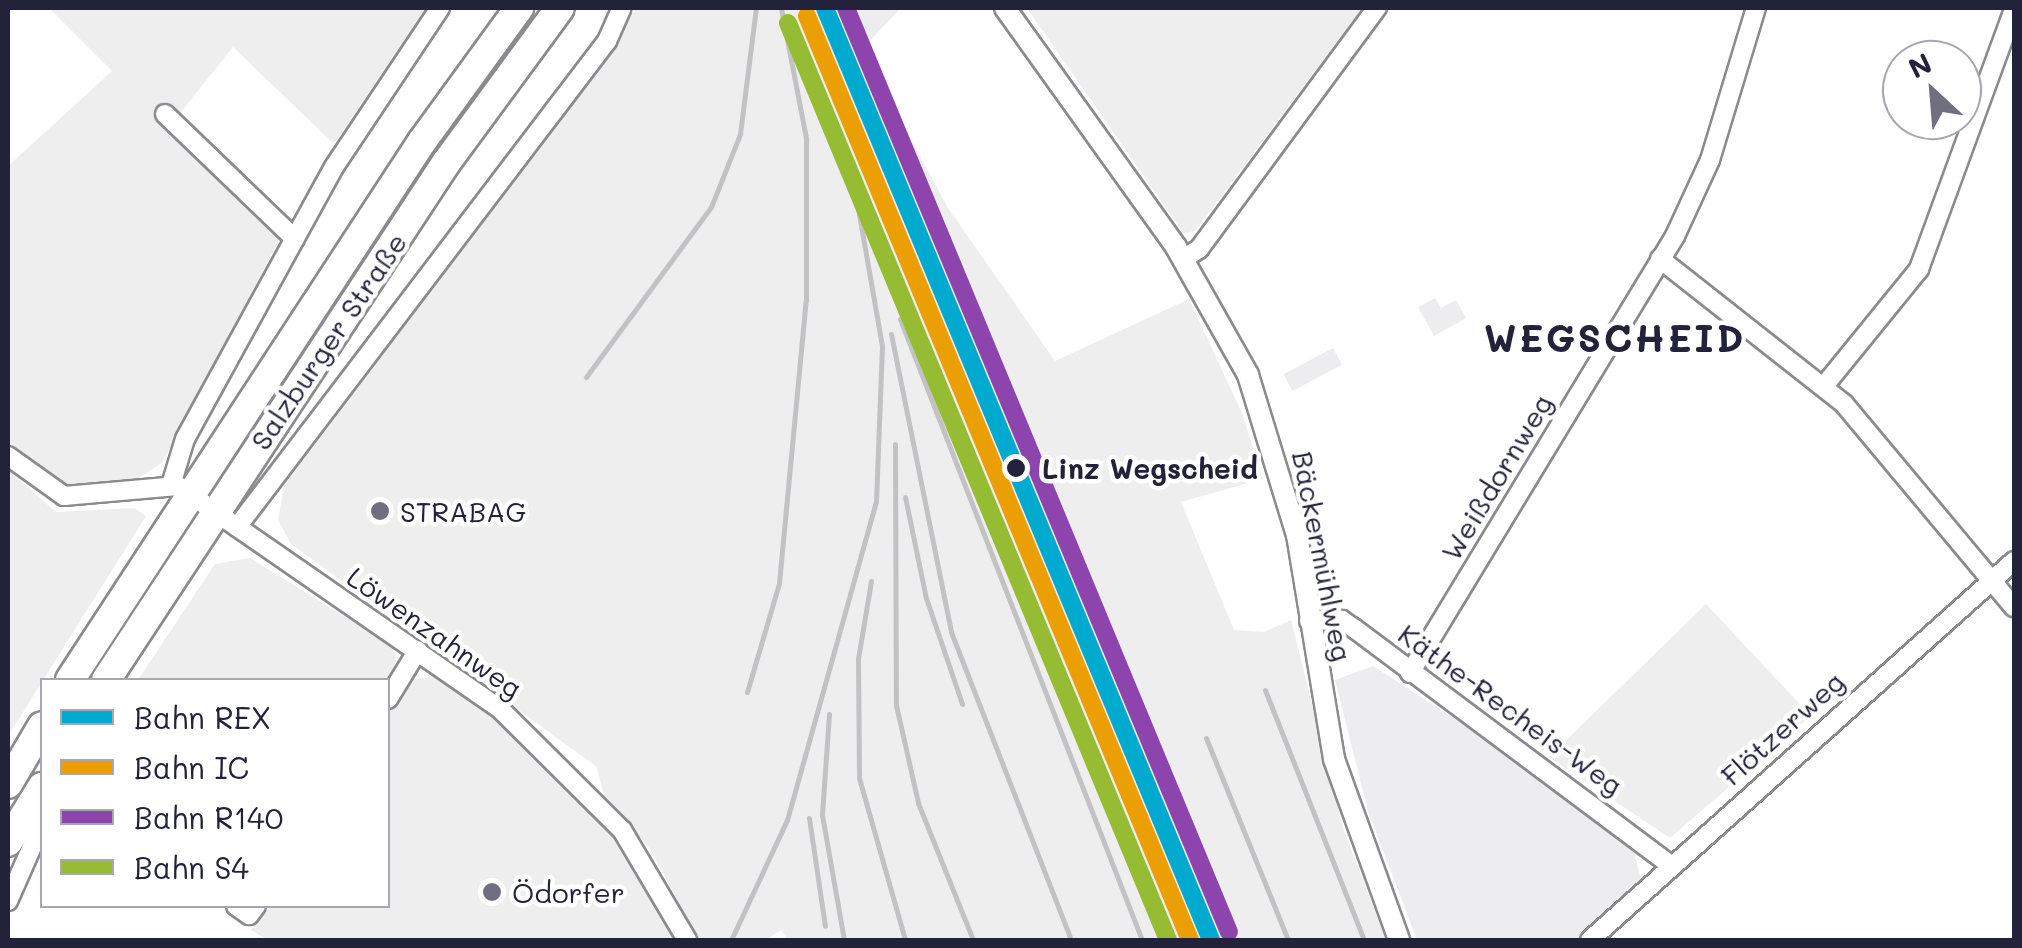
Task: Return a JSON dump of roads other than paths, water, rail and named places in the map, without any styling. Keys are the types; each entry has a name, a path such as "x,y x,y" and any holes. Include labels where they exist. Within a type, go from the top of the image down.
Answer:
{"main road":[{"name":"Salzburger Straße","path":"71,678 488,48 519,8"},
{"name":"Salzburger Straße","path":"107,678 192,497 560,8"},
{"path":"8,784 40,729"},
{"path":"8,842 40,790"}],"street":[{"name":"Salzburger Straße","path":"192,497 185,439 295,239 440,8"},
{"name":"Salzburger Straße","path":"237,527 606,41 622,8"},
{"name":"Bäckermühlweg","path":"1005,8 1183,259 1266,420 1297,536 1334,760 1398,940"},
{"path":"1183,259 1376,8"},
{"name":"Weißdornweg","path":"1410,673 1660,259 1710,160 1756,8"},
{"path":"1824,386 1919,269 2014,10"},
{"path":"165,114 295,239"},
{"path":"1660,259 1824,386 2014,608"},
{"path":"8,456 64,496 192,497"},
{"name":"Löwenzahnweg","path":"192,497 500,709 622,830 687,940"},
{"name":"Flötzerweg","path":"1590,940 2014,561"},
{"name":"Käthe-Recheis-Weg","path":"1309,621 1342,620 1672,866"},
{"path":"390,696 418,650"},
{"path":"8,901 40,829"}],"railway":[{"path":"586,377 711,207 740,134 756,8"},
{"path":"747,692 779,583 806,300 806,138 781,8"},
{"path":"731,940 787,820 876,502 882,346 850,162"},
{"path":"900,319 1142,940"},
{"path":"891,334 951,632 1071,940"},
{"path":"895,444 896,705 918,803 973,940"},
{"path":"905,497 926,598 962,704"},
{"path":"871,581 858,659 859,778 905,940"},
{"path":"1265,690 1364,940"},
{"path":"829,714 822,815 844,940"},
{"path":"1206,738 1288,940"},
{"path":"809,818 825,926"}],"rail line":[{"name":"REX","path":"825,8 1211,940"},
{"name":"R140","path":"846,8 1229,932"},
{"name":"IC","path":"807,16 1190,940"},
{"name":"S4","path":"788,23 1168,940"}],"place":[{"name":"Linz Wegscheid","path":"1016,468"},
{"name":"STRABAG","path":"380,511"},
{"name":"Ödorfer","path":"492,892"}],"district":[{"name":"WEGSCHEID","path":"1615,338"}]}
